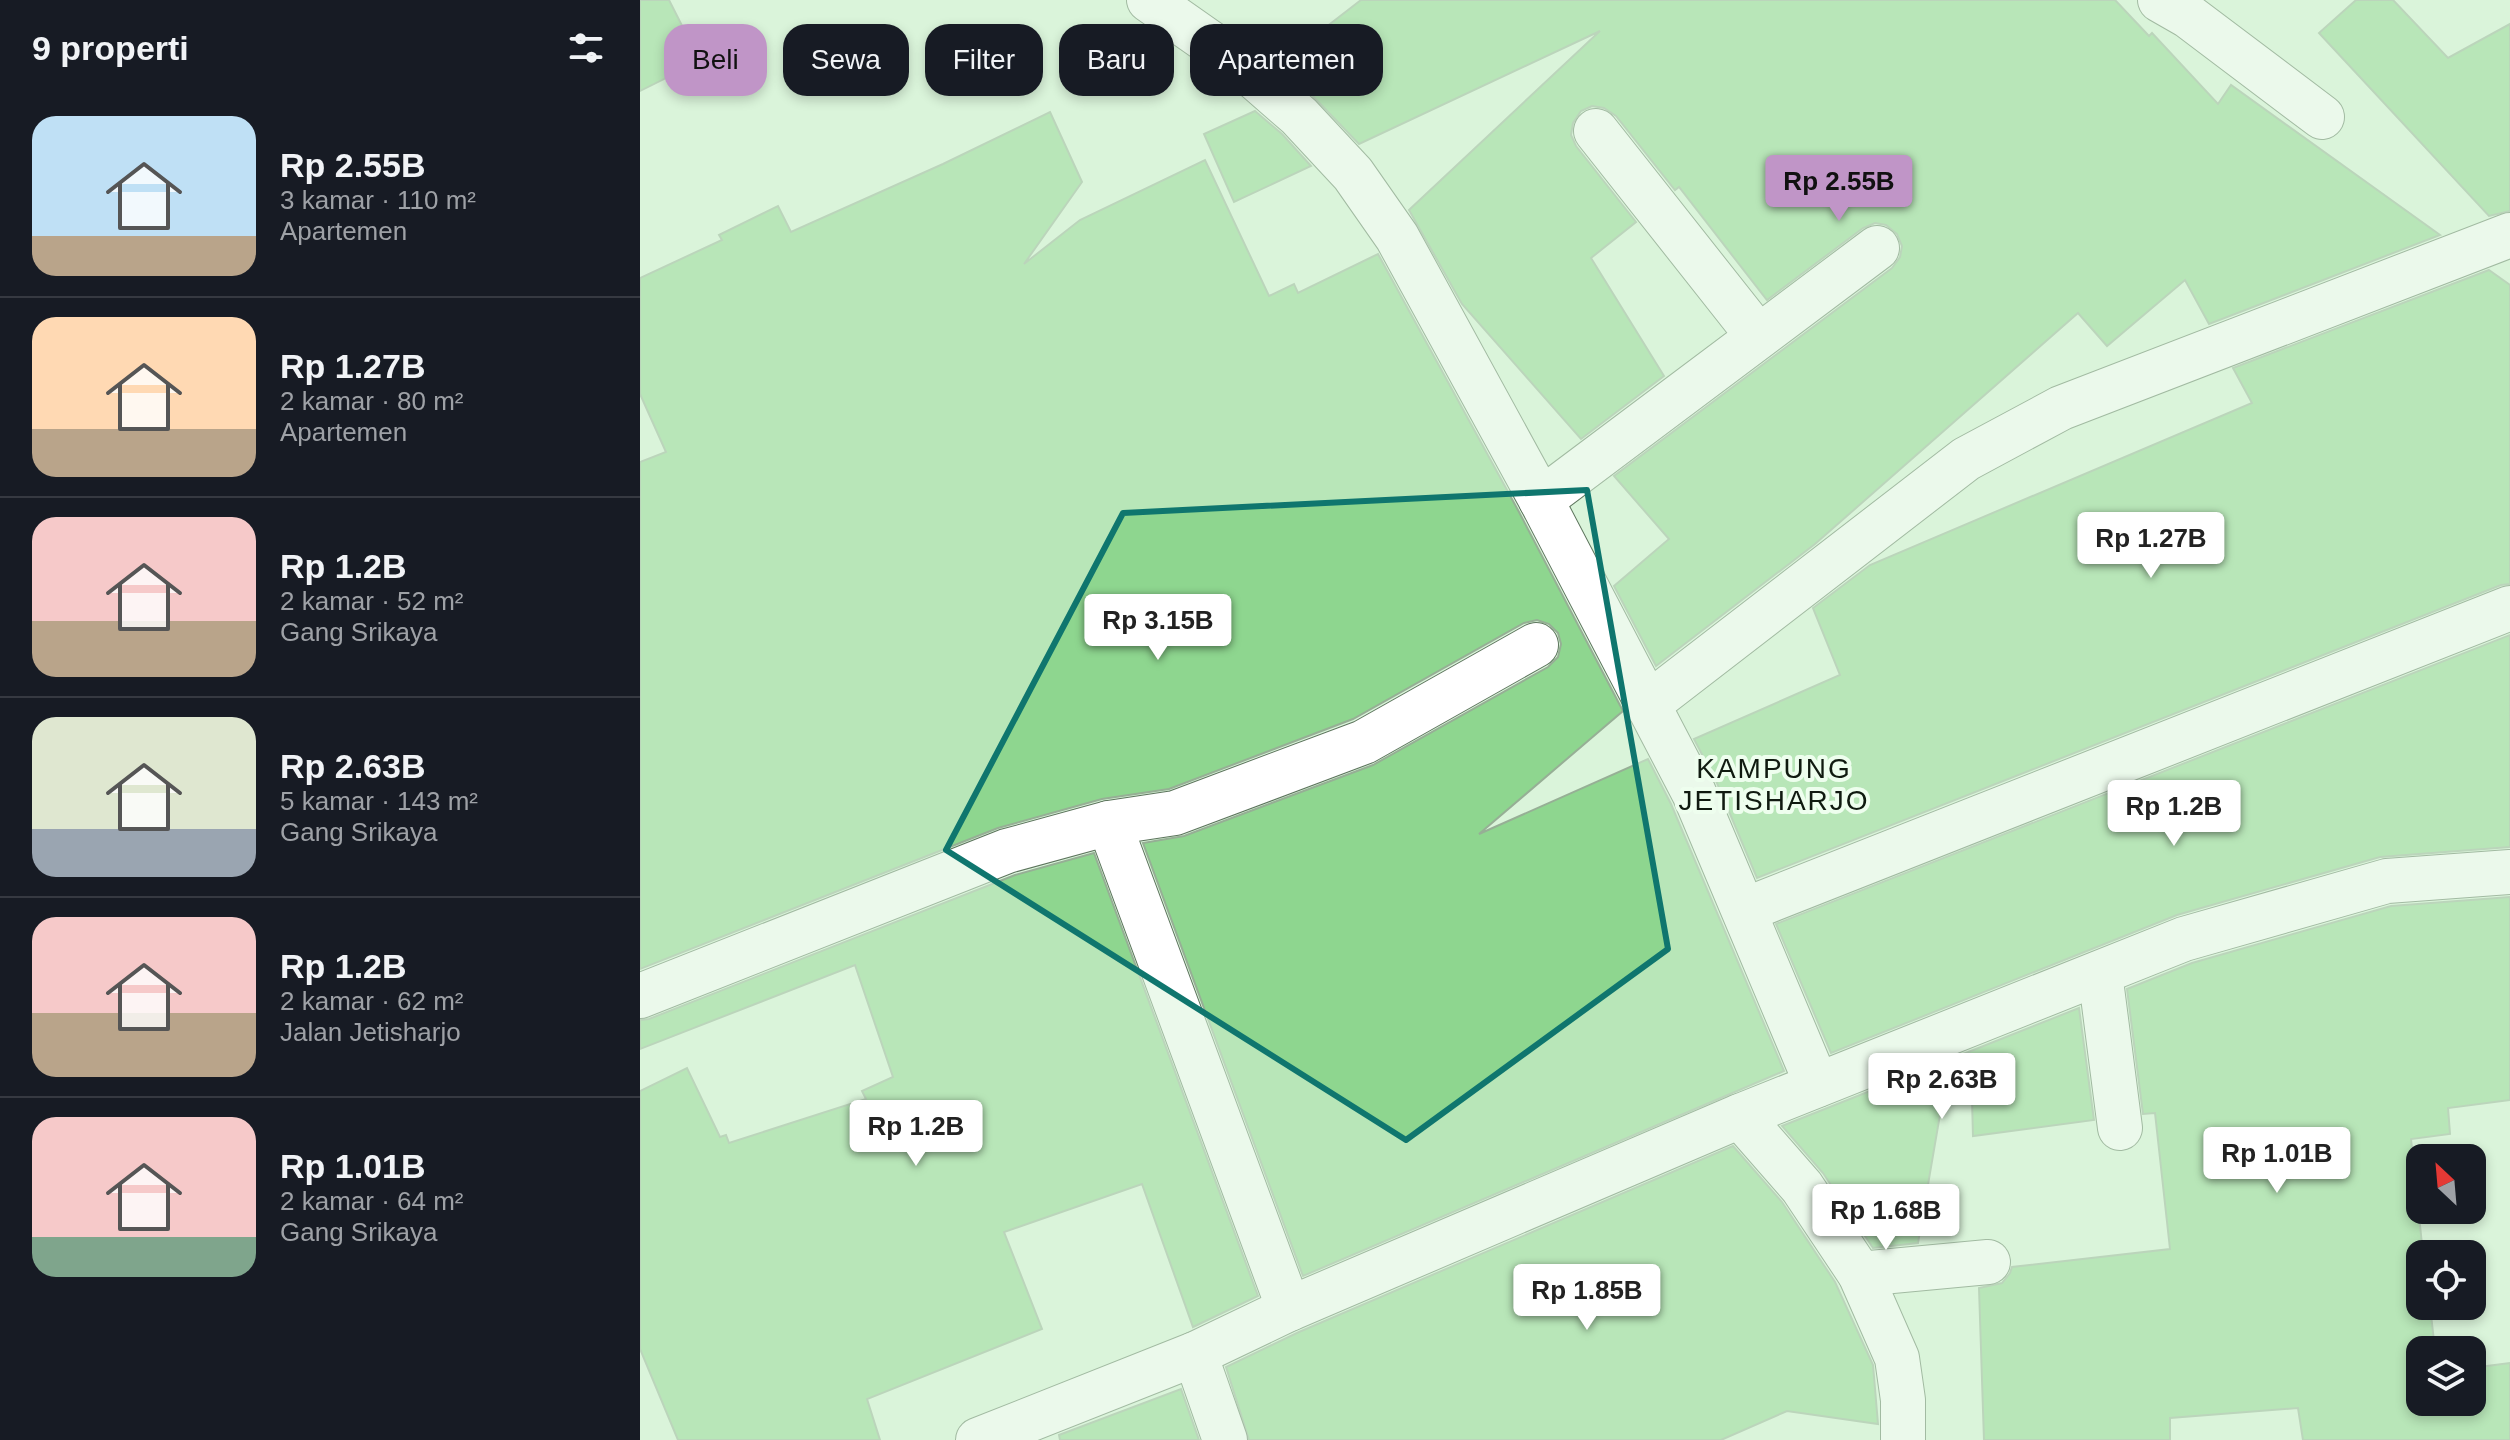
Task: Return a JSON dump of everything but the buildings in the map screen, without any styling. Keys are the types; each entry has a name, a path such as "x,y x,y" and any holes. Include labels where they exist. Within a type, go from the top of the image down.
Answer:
{"street":[{"path":"1149,0 1236,61 1299,116 1353,174 1397,237 1541,500 1694,793 1817,1085"},
{"path":"2183,5 2322,117"},
{"path":"1596,131 1758,336"},
{"path":"1647,705 1966,459 2061,408 2510,235"},
{"path":"1541,500 1877,248"},
{"path":"1745,910 2510,608"},
{"path":"640,996 1007,851 1109,823 1175,813 1364,742 1536,645"},
{"path":"1109,823 1289,1309"},
{"path":"978,1440 1195,1354 1289,1309 1740,1116 2184,939 2387,881 2510,872"},
{"path":"2100,973 2120,1128"},
{"path":"1740,1116 1802,1187 1860,1274 1897,1358 1903,1400 1903,1440"},
{"path":"1860,1274 1988,1262"},
{"path":"1195,1354 1225,1440"}],"highlighted area":[{"path":"1587,490 1668,949 1406,1140 946,850 1123,513"}],"district":[{"name":"KAMPUNG JETISHARJO","path":"1774,784"}]}
